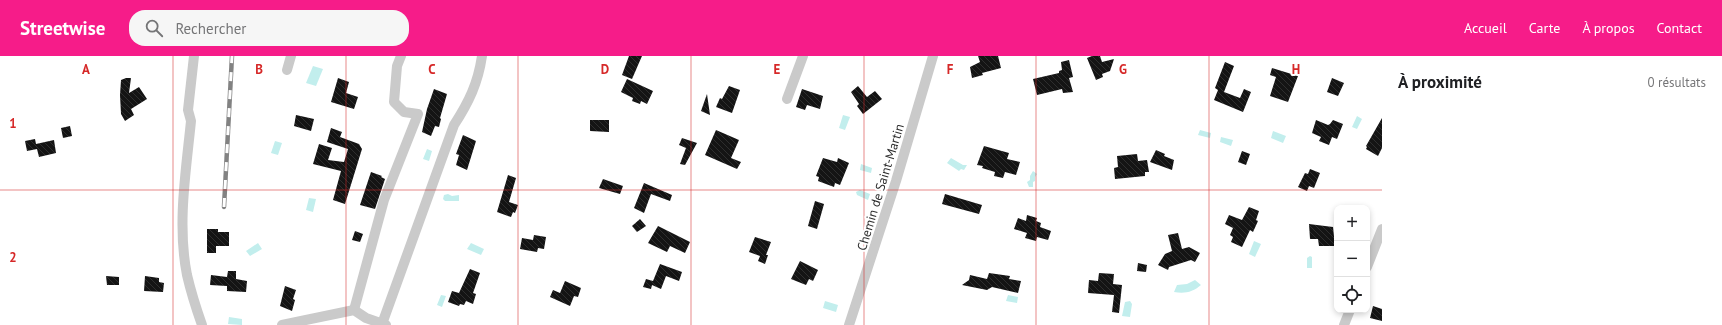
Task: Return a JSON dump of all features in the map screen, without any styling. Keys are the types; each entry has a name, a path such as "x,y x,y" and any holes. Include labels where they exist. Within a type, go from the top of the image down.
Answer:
{"street":[{"path":"194,56 188,110 191,121 184,188 184,243 188,280 202,325"},
{"path":"287,70 291,56"},
{"path":"354,310 384,200 418,114 404,112 394,102 397,66 401,56"},
{"path":"282,325 354,310 366,318 384,324 454,125 466,107 479,76 482,56"},
{"path":"788,100 803,56"},
{"name":"Chemin de Saint-Martin","path":"850,325 896,181 933,56"},
{"path":"1370,259 1382,229"},
{"path":"1344,325 1349,313"}],"water":[{"path":"313,66 323,69 316,86 306,83"},
{"path":"843,115 850,117 845,130 839,128"},
{"path":"1357,116 1362,119 1357,129 1352,127"},
{"path":"1200,130 1211,133 1210,138 1198,135"},
{"path":"1273,131 1286,136 1283,143 1271,138"},
{"path":"1221,137 1233,140 1231,146 1220,142"},
{"path":"275,141 282,143 278,155 271,153"},
{"path":"427,149 432,151 429,161 423,159"},
{"path":"951,158 963,165 967,165 964,170 961,169 959,171 947,163"},
{"path":"861,164 872,168 871,173 860,170"},
{"path":"1033,171 1037,174 1035,181 1033,182 1033,187 1029,187 1027,182 1030,180 1030,176"},
{"path":"860,190 870,194 868,200 857,195 856,192"},
{"path":"448,194 452,196 459,195 459,201 445,201 443,199 444,195"},
{"path":"309,198 316,199 313,212 306,210"},
{"path":"1254,241 1261,244 1255,257 1249,254"},
{"path":"258,243 262,249 250,256 246,251"},
{"path":"471,243 484,249 481,255 467,249"},
{"path":"1310,256 1312,257 1312,268 1307,268 1307,258"},
{"path":"1195,280 1201,285 1192,291 1185,293 1174,292 1177,285 1187,284"},
{"path":"441,295 446,296 442,307 437,305"},
{"path":"1008,295 1018,297 1017,303 1006,301"},
{"path":"825,301 838,305 836,312 823,308"},
{"path":"1130,301 1132,304 1130,317 1122,316 1125,302"},
{"path":"229,317 242,319 242,325 228,324"}],"building":[{"path":"629,56 642,56 632,79 622,75"},
{"path":"978,56 998,56 1001,68 982,73 983,75 972,78 970,67 980,62"},
{"path":"1092,56 1100,56 1102,62 1114,59 1110,71 1102,74 1103,77 1096,80 1087,58"},
{"path":"1069,60 1073,77 1069,78 1073,92 1063,93 1062,89 1037,95 1033,79 1059,73 1059,71 1062,70 1061,62"},
{"path":"1225,62 1234,66 1224,92 1240,98 1244,89 1251,92 1243,112 1214,100 1218,90 1215,88"},
{"path":"1272,68 1298,76 1288,102 1270,96 1276,77 1270,75"},
{"path":"131,78 129,93 139,87 147,99 131,109 134,115 125,121 121,114 120,95 121,80"},
{"path":"338,78 349,82 346,93 358,97 354,109 331,102"},
{"path":"1332,78 1344,83 1338,96 1327,92"},
{"path":"627,79 653,91 647,104 641,101 640,104 632,101 633,98 621,92"},
{"path":"729,86 740,90 732,113 716,107 720,98 722,99"},
{"path":"858,86 867,97 875,91 882,99 863,114 857,106 859,104 851,92"},
{"path":"434,89 447,94 439,127 435,126 431,136 422,132 427,109"},
{"path":"802,89 823,96 820,109 807,105 805,110 796,107"},
{"path":"707,94 710,115 701,111"},
{"path":"296,115 314,119 311,131 294,126"},
{"path":"1382,118 1382,148 1378,156 1366,149 1366,146"},
{"path":"590,120 609,120 609,132 590,131"},
{"path":"1316,120 1328,125 1333,120 1343,124 1337,139 1332,137 1329,145 1319,141 1321,137 1312,133"},
{"path":"70,126 72,136 63,138 61,128"},
{"path":"331,128 342,132 340,137 359,144 362,149 345,204 333,200 341,171 313,164 319,144 332,148 328,160 344,162 348,149 327,142"},
{"path":"716,130 739,140 731,158 741,162 737,169 705,155"},
{"path":"463,135 476,141 467,170 456,165 459,155 456,154"},
{"path":"682,138 697,143 685,165 680,164 686,148 679,145"},
{"path":"35,139 36,144 54,140 56,153 39,157 37,149 27,151 25,141"},
{"path":"984,146 1009,153 1007,159 1020,162 1016,175 1005,172 1003,178 994,176 995,172 982,168 983,166 977,165"},
{"path":"1156,150 1165,154 1164,156 1174,160 1172,170 1150,162"},
{"path":"1242,151 1250,154 1246,165 1238,162"},
{"path":"1137,154 1138,161 1147,160 1149,172 1145,172 1145,176 1115,179 1114,168 1118,167 1117,156"},
{"path":"823,158 837,162 838,158 849,163 840,185 835,183 834,187 818,181 819,177 816,176"},
{"path":"1310,169 1320,173 1314,188 1309,186 1307,191 1298,187 1305,173 1308,174"},
{"path":"371,172 382,176 381,177 385,179 375,209 360,205"},
{"path":"508,175 516,178 509,202 518,205 515,213 513,212 511,217 497,212"},
{"path":"603,179 623,186 620,194 599,188"},
{"path":"644,183 672,195 670,201 651,194 644,213 634,208"},
{"path":"945,194 982,205 979,214 942,204"},
{"path":"815,201 824,204 817,229 808,226"},
{"path":"1249,207 1259,211 1256,220 1258,221 1253,232 1250,230 1242,247 1231,242 1233,237 1230,235 1233,228 1225,224 1229,215 1242,220"},
{"path":"1027,215 1037,218 1036,221 1041,223 1040,227 1051,231 1048,240 1037,237 1036,241 1025,238 1027,233 1014,229 1018,218 1026,221"},
{"path":"640,219 646,226 637,232 632,226"},
{"path":"1309,224 1333,227 1334,246 1319,246 1318,239 1310,239"},
{"path":"658,226 690,242 685,253 670,246 667,252 648,243"},
{"path":"207,229 218,229 218,232 229,232 229,246 216,246 216,253 207,253"},
{"path":"355,231 363,234 360,242 352,240"},
{"path":"1178,233 1182,249 1189,247 1200,253 1195,262 1191,260 1169,267 1168,270 1158,265 1165,254 1172,251 1168,235"},
{"path":"534,235 546,237 544,249 538,248 537,252 520,249 522,238 533,240"},
{"path":"755,237 771,242 766,255 768,255 765,264 758,261 760,256 749,252"},
{"path":"800,261 818,270 813,281 809,279 806,285 791,279"},
{"path":"1138,263 1147,265 1146,272 1137,271"},
{"path":"660,264 682,272 679,281 666,276 661,289 652,285 651,289 643,287 646,279 653,281"},
{"path":"470,269 480,273 473,293 476,294 473,304 466,301 464,305 460,304 459,306 448,302 452,291 459,293"},
{"path":"228,271 236,271 236,279 247,281 246,292 227,291 227,286 210,285 211,275 227,277"},
{"path":"989,273 1010,276 1009,279 1021,281 1018,293 992,287 987,290 962,285 969,280 970,275 987,279"},
{"path":"1099,273 1114,274 1113,284 1122,285 1119,313 1112,312 1114,295 1088,293 1089,280 1098,281"},
{"path":"106,276 119,277 119,285 107,285"},
{"path":"145,276 159,278 159,282 164,283 163,292 144,291"},
{"path":"565,281 581,288 578,297 574,296 570,306 550,297 553,290 560,293"},
{"path":"285,286 296,290 293,299 295,300 292,311 280,306"},
{"path":"1373,306 1382,309 1382,321 1370,318"}],"railway":[{"path":"224,207 232,56"}]}
